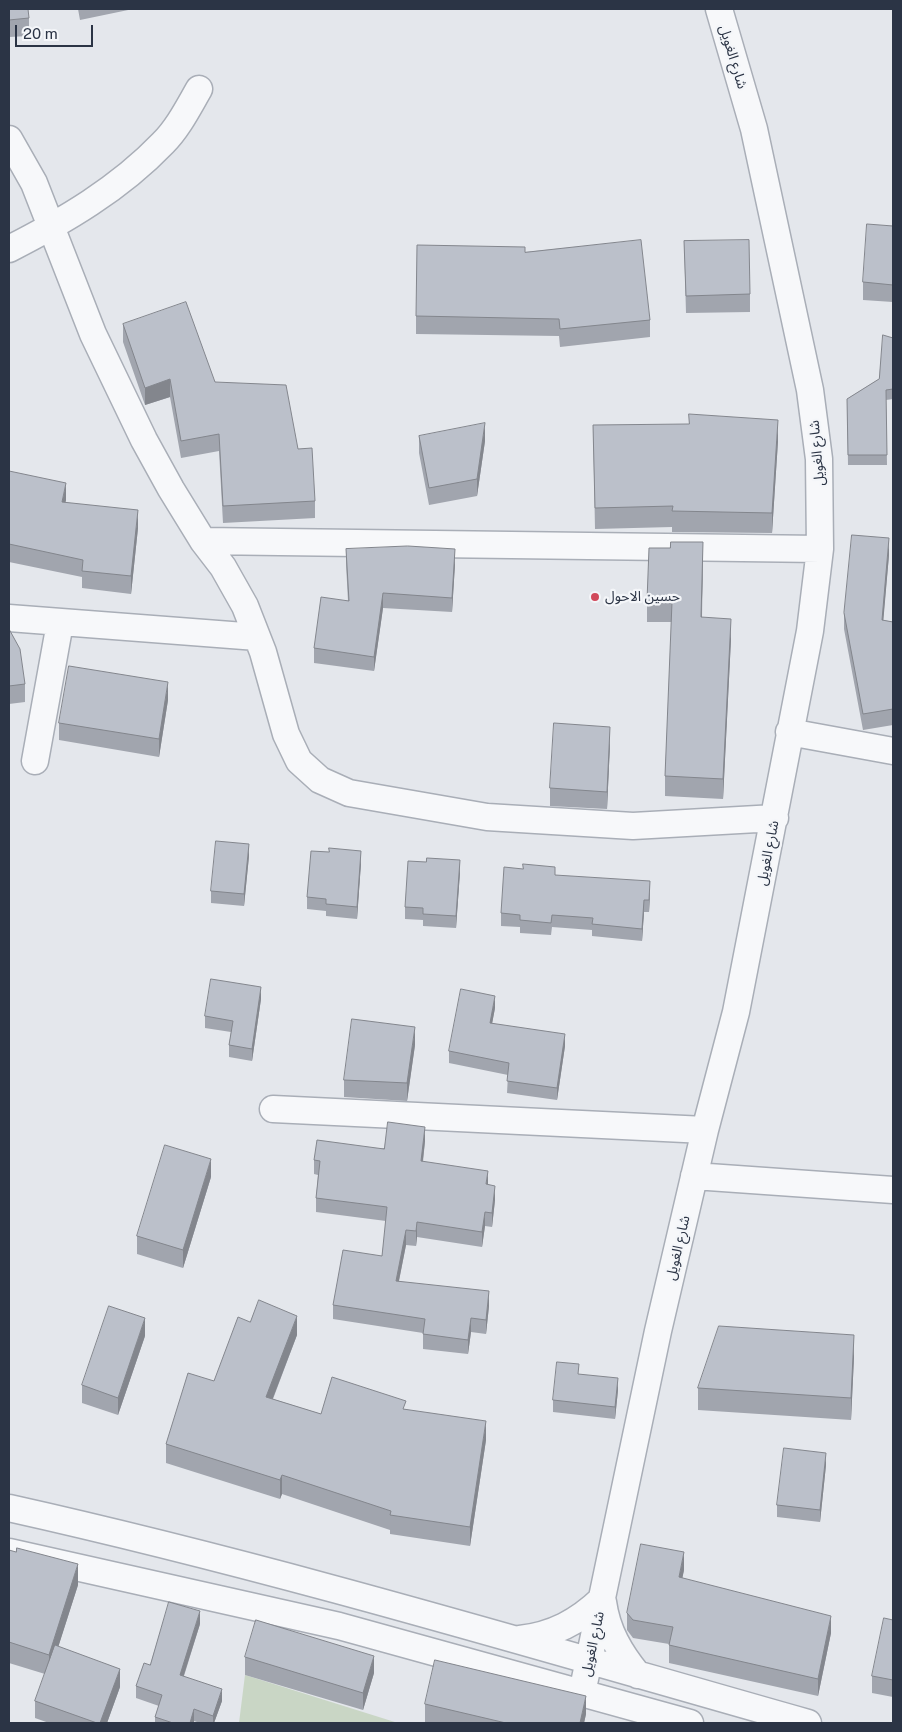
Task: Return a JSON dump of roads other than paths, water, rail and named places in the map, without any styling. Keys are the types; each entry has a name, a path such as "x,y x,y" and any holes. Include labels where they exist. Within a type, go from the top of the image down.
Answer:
{"street":[{"name":"شارع الغويل","path":"582,1693 658,1331 705,1130 736,1012 810,631 820,549 819,459 806,372 754,129 719,9"},
{"path":"9,249 53,227 110,189 163,143 180,121 199,89"},
{"path":"9,140 34,183 53,227 96,342 144,440 203,542 228,575 245,606 257,637 286,734 299,761 320,780 349,793 487,818 633,826 775,818"},
{"path":"203,542 820,549"},
{"path":"9,618 257,637"},
{"path":"35,761 60,623"},
{"path":"789,732 893,751"},
{"path":"273,1109 705,1130"},
{"path":"694,1176 893,1190"},
{"path":"9,1508 205,1555 355,1594 808,1723"},
{"path":"9,1552 339,1626 690,1723"},
{"path":"514,1640 535,1637 560,1629 588,1613 602,1599"},
{"path":"602,1599 605,1614 616,1644 638,1675"}],"place":[{"name":"حسين الاحول","path":"595,597"}]}
